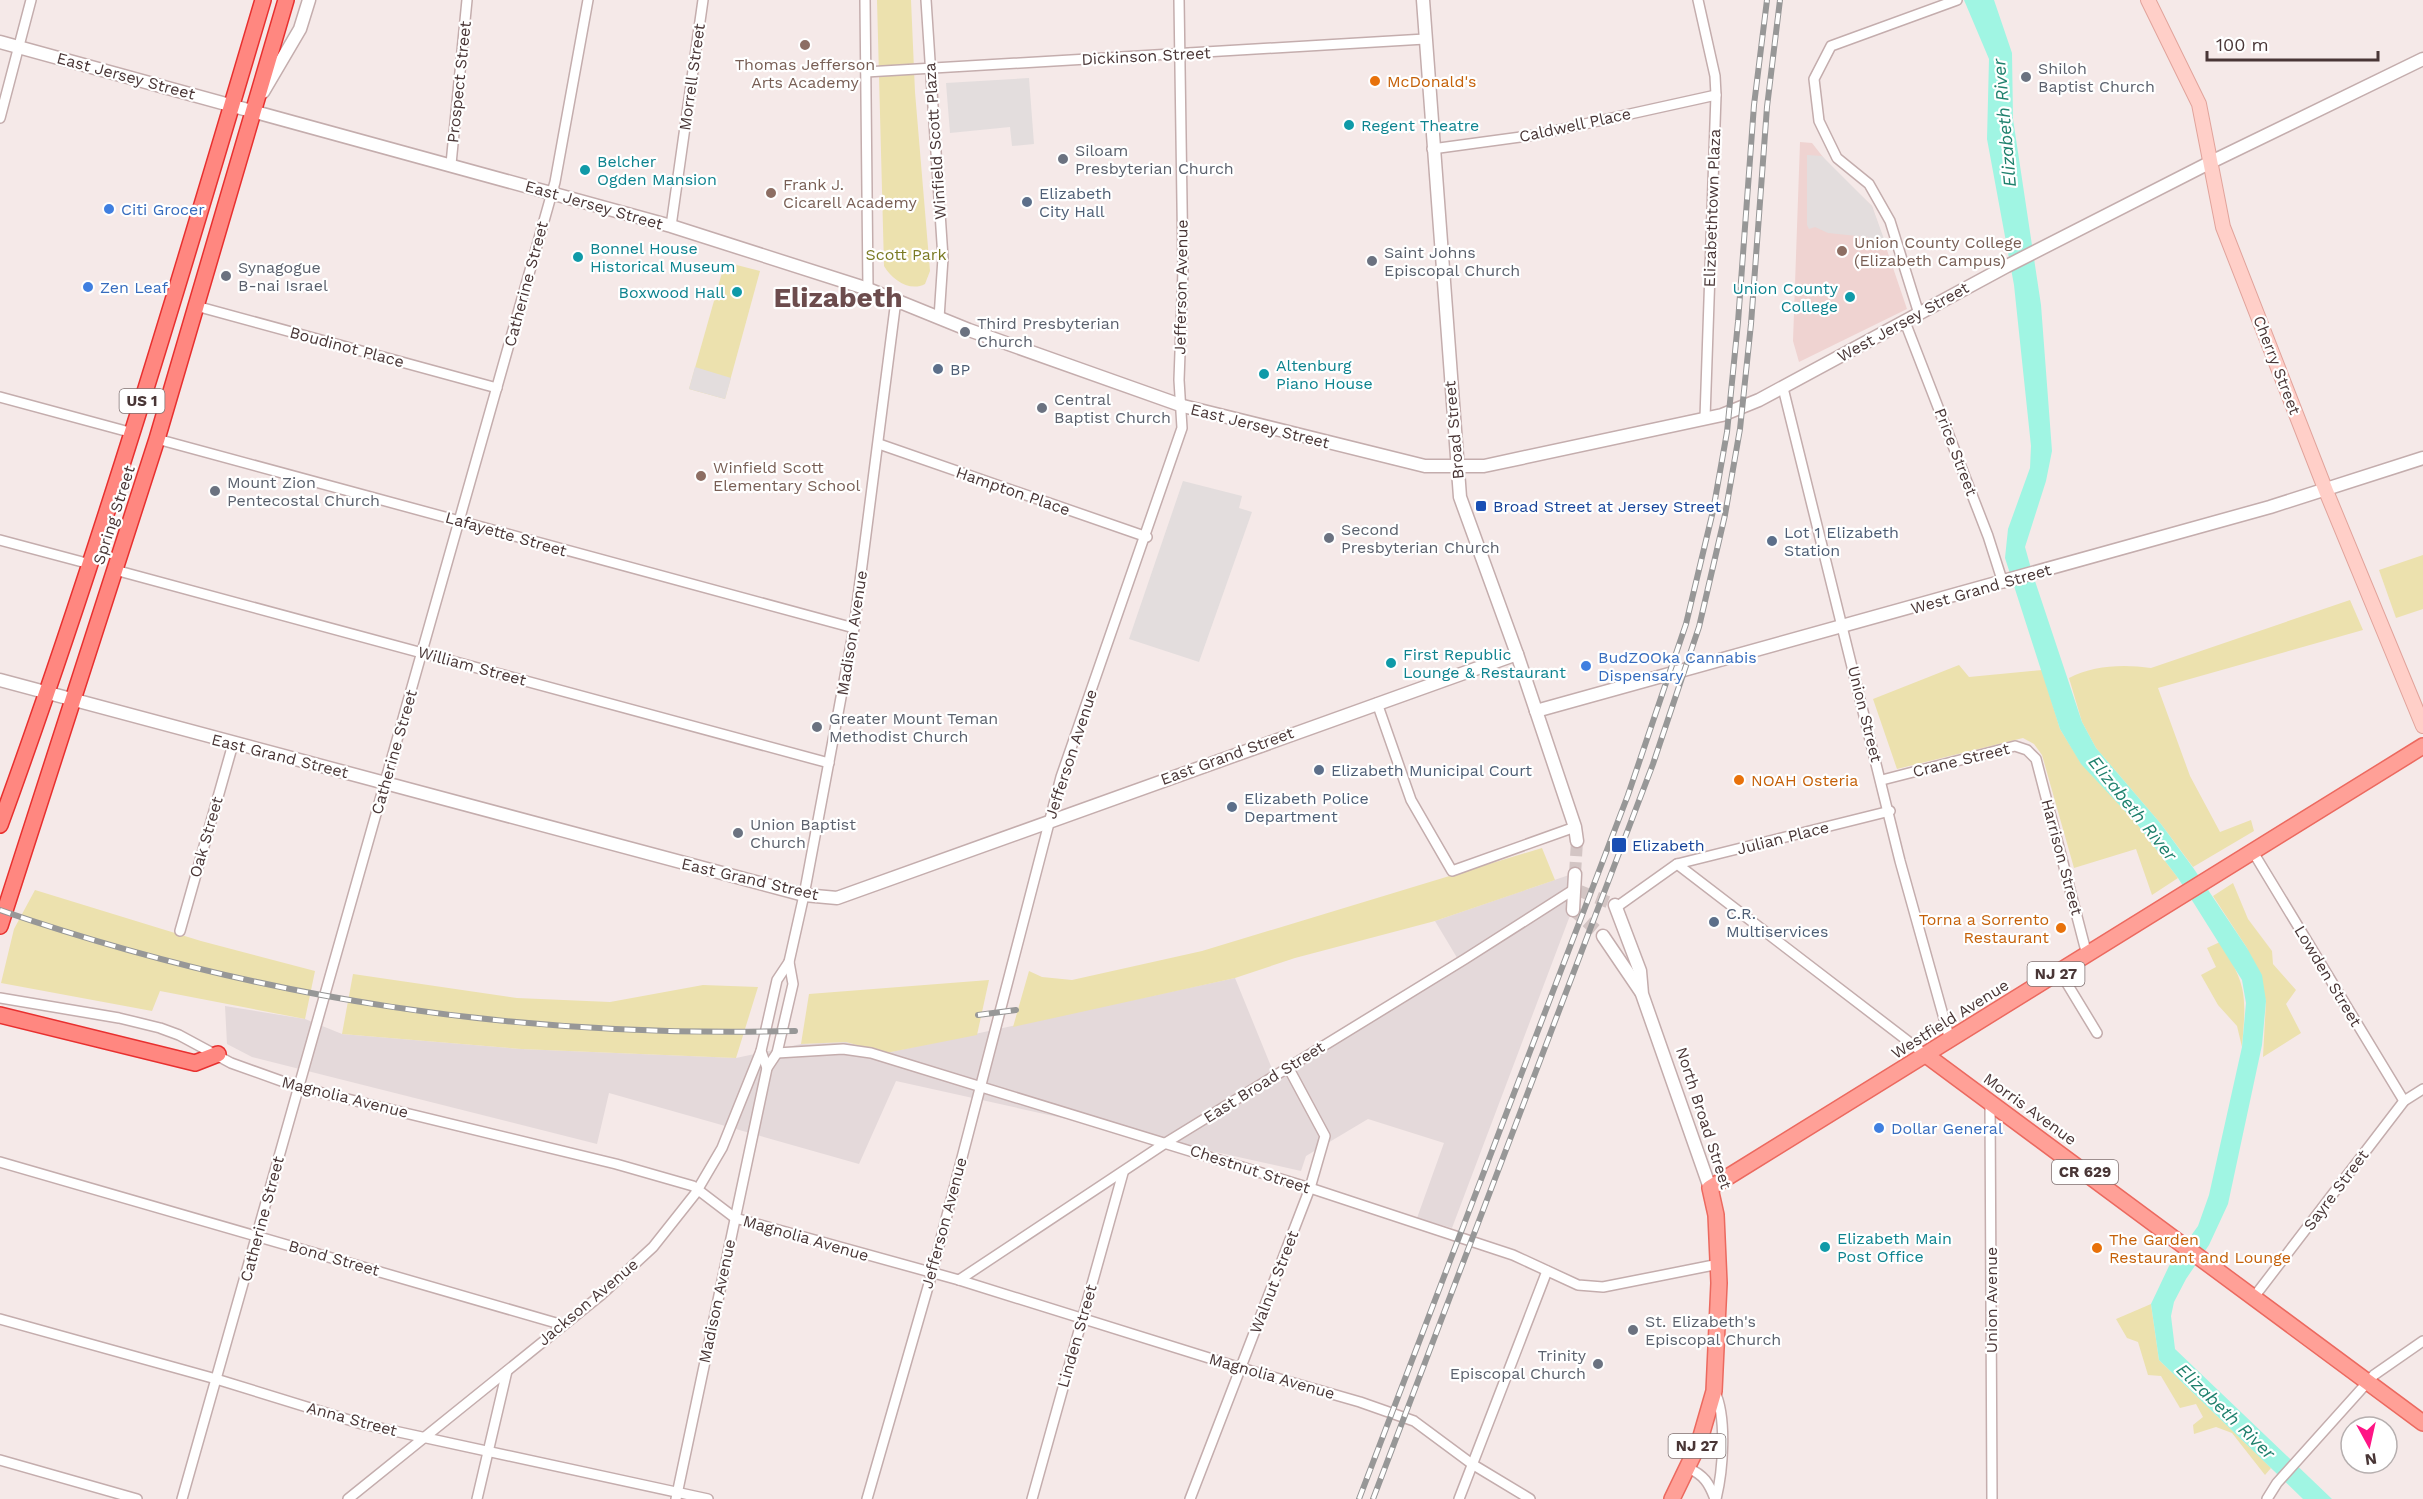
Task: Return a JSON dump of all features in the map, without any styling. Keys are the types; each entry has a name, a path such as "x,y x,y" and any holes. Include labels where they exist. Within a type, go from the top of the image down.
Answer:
{"highway":[{"path":"254,30 257,0"},
{"name":"US 1","path":"232,106 263,0"},
{"name":"US 1","path":"252,112 286,0"},
{"name":"Spring Street","path":"0,825 48,694 90,564 232,106"},
{"name":"Spring Street","path":"0,926 157,439 252,112"},
{"path":"0,1015 195,1063 218,1054"}],"main road":[{"name":"Cherry Street","path":"2148,0 2199,104 2223,227 2326,491 2423,726"},
{"name":"Westfield Avenue","path":"1710,1188 2423,746"},
{"name":"Morris Avenue","path":"1926,1055 2423,1423"},
{"name":"North Broad Street","path":"1672,1499 1698,1443 1714,1391 1719,1315 1719,1264 1716,1215 1710,1188"}],"street":[{"path":"0,118 31,0"},
{"path":"252,112 300,29 309,0"},
{"name":"Prospect Street","path":"451,164 467,0"},
{"name":"Catherine Street","path":"182,1499 259,1236 298,1087 386,783 551,193 588,0"},
{"name":"Morrell Street","path":"671,226 703,0"},
{"path":"865,0 868,289"},
{"name":"Winfield Scott Plaza","path":"926,0 943,258 939,318"},
{"name":"Jefferson Avenue","path":"867,1499 932,1273 979,1085 1065,763 1147,537 1179,441 1183,406 1179,380 1183,270 1182,55 1179,0"},
{"name":"Broad Street","path":"1423,0 1432,149 1460,497 1517,654 1575,826 1577,841"},
{"name":"Elizabethtown Plaza","path":"1698,0 1715,76 1716,95 1705,418"},
{"path":"1919,314 1890,221 1869,183 1837,158 1819,121 1814,79 1829,49 1957,0"},
{"name":"Dickinson Street","path":"866,72 1425,39"},
{"name":"East Jersey Street","path":"0,42 671,226 868,289 939,318 1183,406 1425,466 1457,467"},
{"name":"West Jersey Street","path":"1457,467 1484,466 1705,418 1759,400 2035,251 2211,162 2423,60"},
{"name":"Caldwell Place","path":"1432,149 1534,135 1716,95"},
{"name":"Madison Avenue","path":"766,1068 761,1051 777,980 789,962 804,895 854,628 896,300"},
{"name":"Boudinot Place","path":"196,306 497,388"},
{"name":"Price Street","path":"1905,322 2008,582"},
{"name":"Union Street","path":"1783,388 1890,811 1900,861 1950,1040"},
{"path":"0,397 132,433"},
{"name":"Lafayette Street","path":"157,439 854,628"},
{"name":"Hampton Place","path":"879,444 1147,537"},
{"name":"West Grand Street","path":"1536,711 2008,582 2326,491 2423,458"},
{"path":"0,540 90,564"},
{"name":"William Street","path":"115,570 829,762"},
{"name":"East Grand Street","path":"0,680 232,744 804,895 837,897 851,894 1517,654"},
{"path":"1377,703 1411,800 1452,871 1575,826"},
{"name":"Oak Street","path":"180,931 232,744"},
{"name":"Crane Street","path":"1882,780 2015,746 2027,750 2036,759"},
{"name":"Harrison Street","path":"2036,759 2087,955"},
{"name":"Julian Place","path":"1677,864 1890,811"},
{"name":"Lowden Street","path":"2253,852 2404,1101"},
{"path":"1616,906 1677,864"},
{"name":"Morris Avenue","path":"1677,864 1926,1055"},
{"path":"1573,910 1576,890 1575,874"},
{"name":"East Broad Street","path":"959,1280 1167,1142 1576,890"},
{"name":"North Broad Street","path":"1616,906 1640,971 1642,994 1710,1188"},
{"name":"North Broad Street","path":"1603,936 1642,994"},
{"name":"Madison Avenue","path":"677,1495 766,1068 777,1053 793,984 789,962"},
{"path":"2060,972 2097,1033"},
{"name":"Magnolia Avenue","path":"0,998 119,1018 160,1028 241,1067 298,1087 616,1164 698,1189 735,1218 959,1280 1083,1320 1357,1401 1414,1421 1472,1464 1530,1499"},
{"name":"Chestnut Street","path":"777,1053 843,1049 871,1053 1167,1142 1310,1188 1513,1255 1590,1288 1719,1264"},
{"name":"Jackson Avenue","path":"348,1499 563,1325 653,1247 698,1189 722,1148 761,1051"},
{"name":"Walnut Street","path":"1190,1499 1310,1188 1325,1136 1288,1067"},
{"name":"Sayre Street","path":"2254,1297 2404,1101 2423,1089"},
{"name":"Union Avenue","path":"1990,1102 1992,1499"},
{"name":"Bond Street","path":"0,1162 563,1325"},
{"name":"Linden Street","path":"1032,1499 1123,1173"},
{"path":"1459,1499 1547,1271"},
{"name":"Anna Street","path":"0,1319 216,1379 362,1424 677,1495 708,1499"},
{"path":"2267,1499 2277,1483 2367,1381 2389,1362 2423,1341"},
{"path":"477,1499 507,1371"},
{"path":"1714,1391 1721,1414 1721,1480 1716,1499"},
{"path":"0,1460 137,1499"},
{"path":"1688,1468 1700,1473 1709,1484 1716,1499"}],"shaded area":[{"path":"1029,78 1034,144 1012,146 1010,127 950,133 946,83"},
{"name":"Union County College (Elizabeth Campus)","path":"1800,142 1812,143 1830,166 1872,206 1907,309 1799,362 1793,341"},
{"path":"1807,155 1822,156 1872,206 1884,239 1873,240 1867,237 1828,233 1815,227 1809,229 1807,225"},
{"path":"695,367 731,378 725,399 689,389"},
{"path":"1183,481 1242,496 1239,508 1252,512 1199,662 1129,639"},
{"path":"1569,875 1577,897 1452,1228 1417,1218 1444,1143 1368,1119 1306,1156 1301,1171 896,1081 859,1164 609,1093 597,1144 252,1057 227,1044 225,1006 305,1019 342,1034 521,1049 736,1058 801,1044 846,1042 886,1053 1235,978 1275,1076 1459,961 1435,921"}],"green space":[{"name":"Scott Park","path":"877,0 911,0 915,92 930,271 925,284 913,287 897,280 884,266"},
{"path":"725,262 760,271 725,399 689,389"},
{"path":"2423,555 2423,609 2396,618 2379,570"},
{"path":"2350,600 2363,630 2158,688 2190,776 2220,832 2251,820 2254,831 2193,867 2161,824 2096,748 2082,722 2069,678 2098,668 2130,666 2151,668"},
{"path":"1959,665 1969,677 2042,670 2060,729 2081,763 2137,824 2178,878 2152,895 2136,849 2074,868 2042,755 2034,744 2023,738 1897,769 1873,699"},
{"path":"1542,848 1555,880 1435,921 1295,958 1235,978 1013,1027 1029,971 1042,977 1072,980 1202,951"},
{"path":"2233,883 2248,919 2272,951 2273,964 2296,990 2286,1004 2301,1033 2263,1057 2266,1001 2247,948 2213,896"},
{"path":"35,890 201,941 315,971 305,1019 160,991 152,1011 1,983 14,929"},
{"path":"2220,942 2236,970 2243,992 2242,1047 2237,1026 2218,1005 2201,975 2216,967 2207,948"},
{"path":"353,974 517,998 610,1002 703,985 758,987 736,1058 521,1049 342,1034"},
{"path":"989,980 977,1035 886,1053 846,1042 801,1044 809,994"},
{"path":"2151,1304 2159,1360 2271,1468 2265,1475 2232,1433 2216,1427 2194,1434 2193,1425 2203,1417 2196,1404 2180,1408 2161,1376 2148,1375 2138,1342 2127,1338 2116,1319"}],"water":[{"name":"Elizabeth River","path":"1964,0 1994,0 2012,53 2013,119 2041,305 2052,451 2046,481 2025,547 2032,572 2082,722 2096,748 2161,824 2194,869 2247,948 2262,975 2266,1001 2262,1045 2228,1204 2209,1245 2186,1279 2174,1302 2171,1316 2175,1349 2332,1499 2303,1499 2159,1360 2151,1304 2169,1266 2198,1226 2209,1195 2242,1047 2246,1003 2242,980 2178,878 2137,824 2081,764 2060,729 2005,558 2008,529 2030,468 2031,446 2014,285 1987,139 1989,59"}],"tunnel":[{"path":"1575,874 1577,841"},
{"path":"1580,891 1615,905"},
{"path":"1573,910 1603,936"}],"railway":[{"path":"1359,1499 1628,795 1686,624 1713,511 1727,432 1738,322 1754,105 1767,0"},
{"path":"1373,1499 1653,764 1699,627 1725,515 1740,429 1751,324 1767,107 1780,0"},
{"path":"0,910 98,941 196,968 294,990 392,1007 491,1020 591,1028 692,1032 795,1031"},
{"path":"978,1015 1016,1010"}],"place":[{"name":"Thomas Jefferson Arts Academy","path":"805,45"},
{"name":"Shiloh Baptist Church","path":"2026,77"},
{"name":"McDonald's","path":"1375,81"},
{"name":"Regent Theatre","path":"1349,125"},
{"name":"Siloam Presbyterian Church","path":"1063,159"},
{"name":"Belcher Ogden Mansion","path":"585,170"},
{"name":"Frank J. Cicarell Academy","path":"771,193"},
{"name":"Elizabeth City Hall","path":"1027,202"},
{"name":"Citi Grocer","path":"109,209"},
{"name":"Union County College (Elizabeth Campus)","path":"1842,251"},
{"name":"Bonnel House Historical Museum","path":"578,257"},
{"name":"Saint Johns Episcopal Church","path":"1372,261"},
{"name":"Synagogue B-nai Israel","path":"226,276"},
{"name":"Zen Leaf","path":"88,287"},
{"name":"Boxwood Hall","path":"737,292"},
{"name":"Union County College","path":"1850,297"},
{"name":"Third Presbyterian Church","path":"965,332"},
{"name":"BP","path":"938,369"},
{"name":"Altenburg Piano House","path":"1264,374"},
{"name":"Central Baptist Church","path":"1042,408"},
{"name":"Winfield Scott Elementary School","path":"701,476"},
{"name":"Mount Zion Pentecostal Church","path":"215,491"},
{"name":"Broad Street at Jersey Street","path":"1481,506"},
{"name":"Second Presbyterian Church","path":"1329,538"},
{"name":"Lot 1 Elizabeth Station","path":"1772,541"},
{"name":"First Republic Lounge & Restaurant","path":"1391,663"},
{"name":"BudZOOka Cannabis Dispensary","path":"1586,666"},
{"name":"Greater Mount Teman Methodist Church","path":"817,727"},
{"name":"Elizabeth Municipal Court","path":"1319,770"},
{"name":"NOAH Osteria","path":"1739,780"},
{"name":"Elizabeth Police Department","path":"1232,807"},
{"name":"Union Baptist Church","path":"738,833"},
{"name":"Elizabeth","path":"1619,845"},
{"name":"C.R. Multiservices","path":"1714,922"},
{"name":"Torna a Sorrento Restaurant","path":"2061,928"},
{"name":"Dollar General","path":"1879,1128"},
{"name":"Elizabeth Main Post Office","path":"1825,1247"},
{"name":"The Garden Restaurant and Lounge","path":"2097,1248"},
{"name":"St. Elizabeth's Episcopal Church","path":"1633,1330"},
{"name":"Trinity Episcopal Church","path":"1598,1364"}],"district":[{"name":"Elizabeth","path":"838,297"}]}
